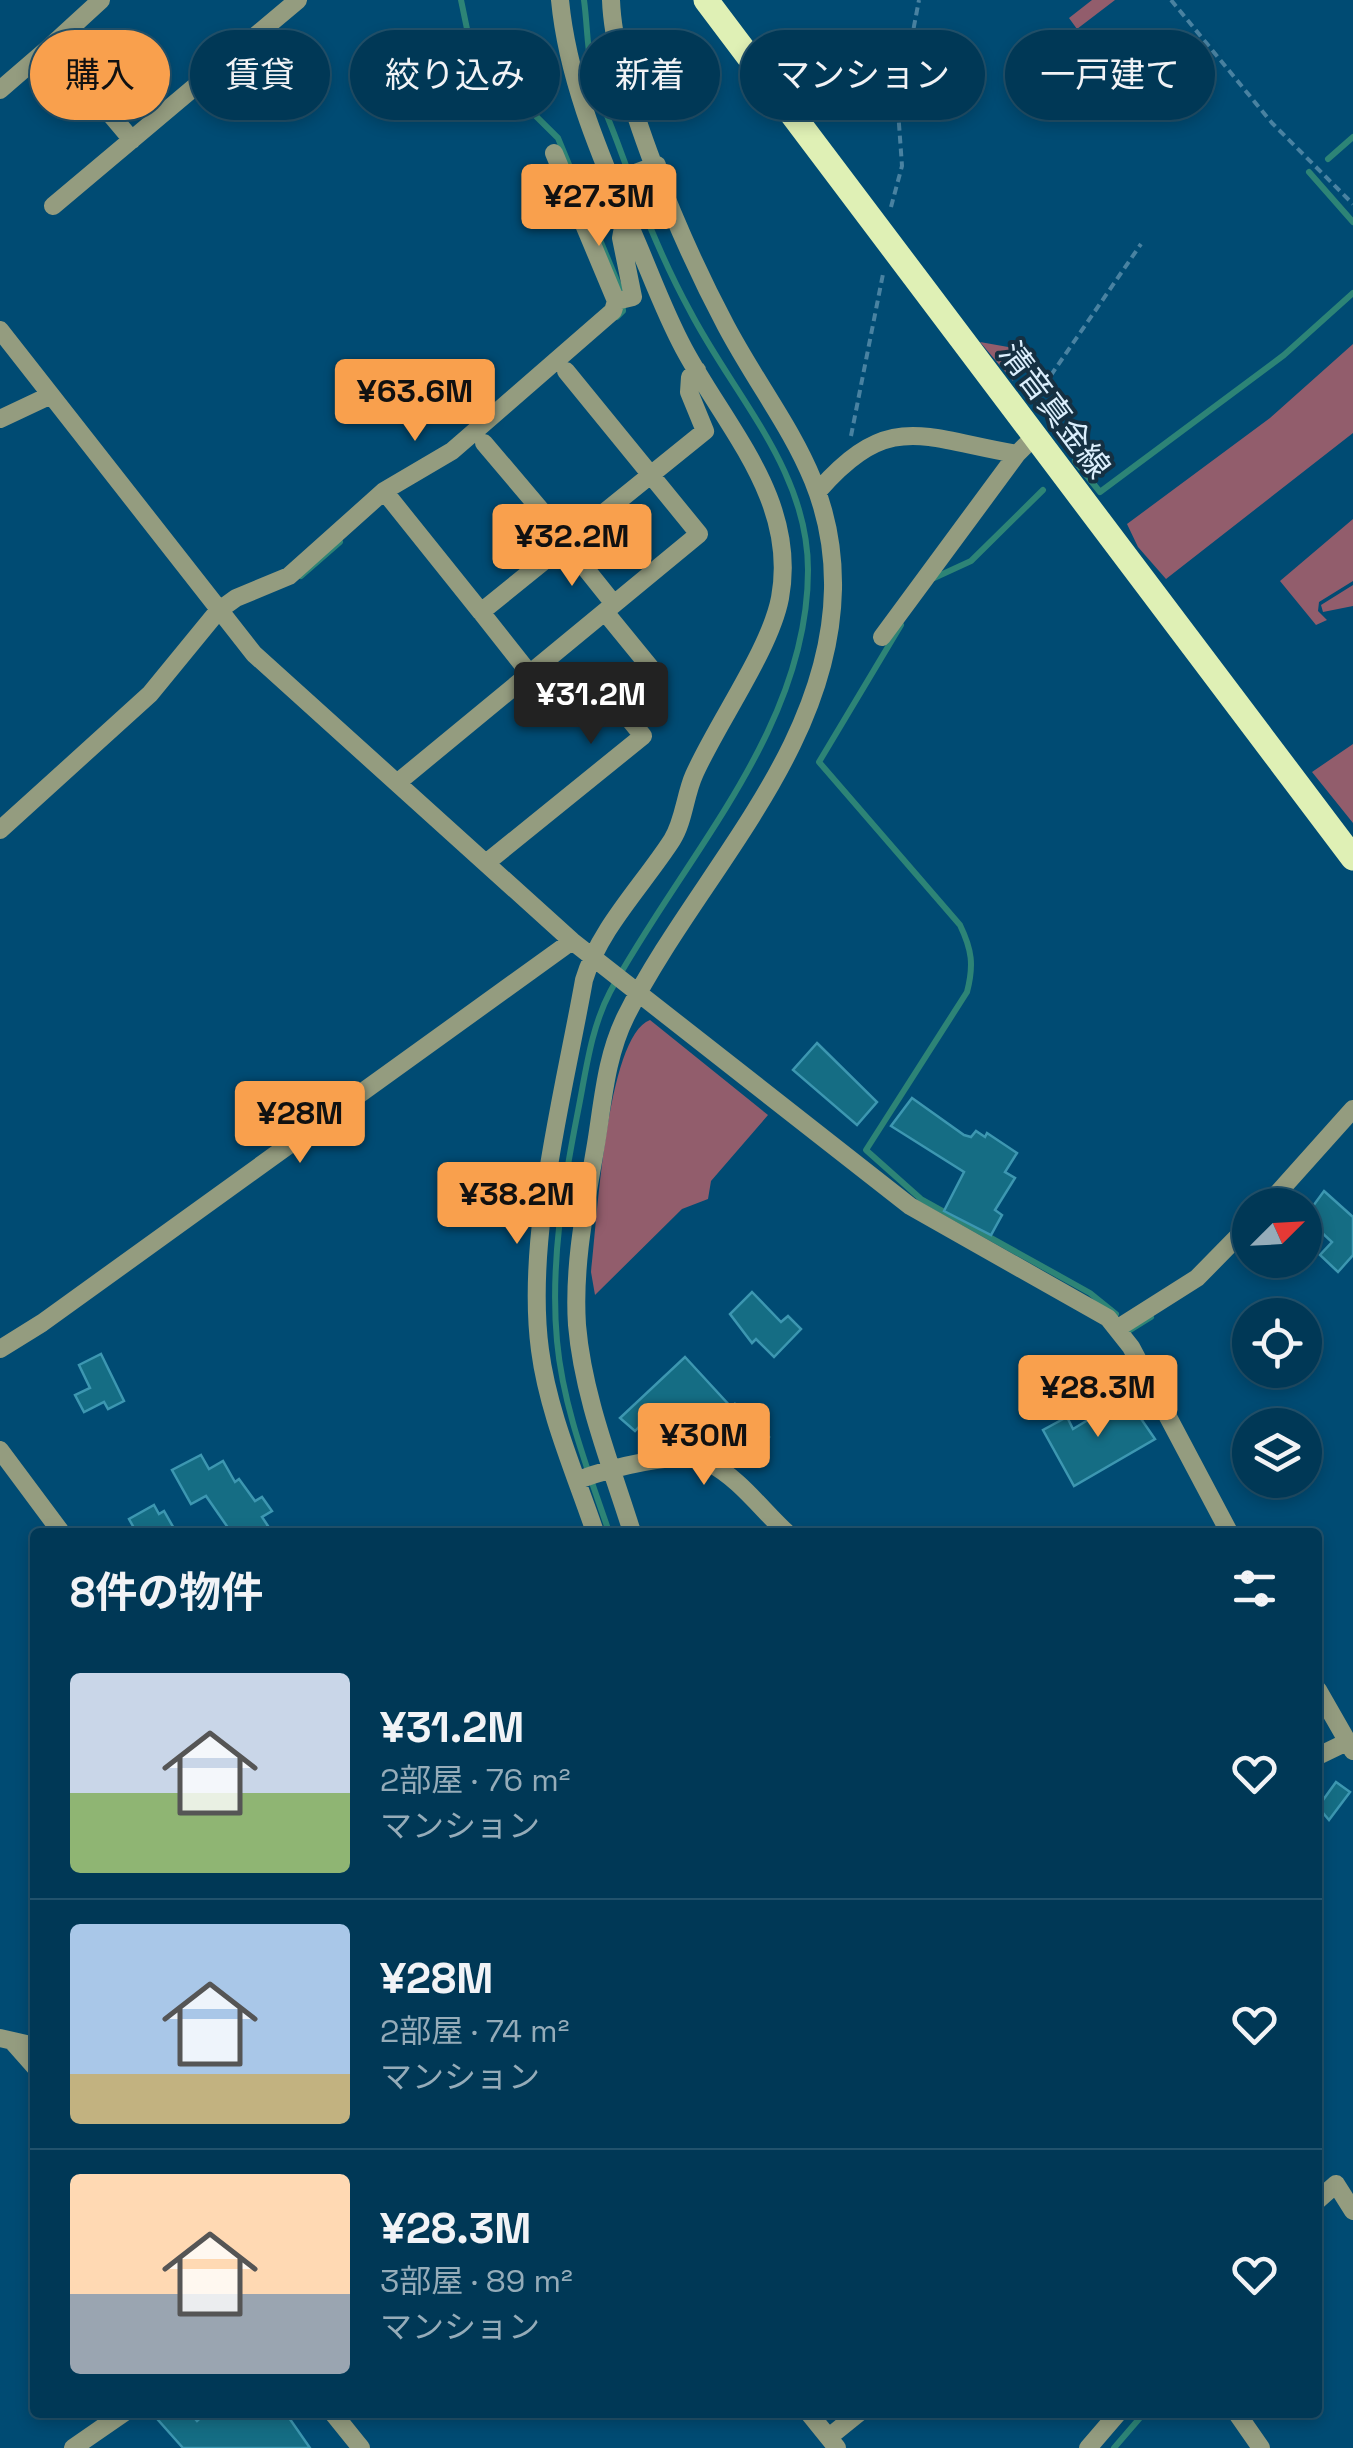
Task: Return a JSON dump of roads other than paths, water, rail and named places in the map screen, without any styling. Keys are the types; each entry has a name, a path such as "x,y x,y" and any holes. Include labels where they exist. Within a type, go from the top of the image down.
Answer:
{"main road":[{"name":"清音真金線","path":"706,0 886,241 1023,436 1353,858"}],"street":[{"path":"69,30 101,0"},
{"path":"53,206 298,0"},
{"path":"560,0 576,82 626,215 696,370 741,440 772,506 782,538 779,602 768,635 692,779 675,834 598,962 556,1130 536,1295 547,1384 593,1475 629,1528"},
{"path":"595,1528 578,1268 608,1066 632,992 756,807 807,703 829,626 833,591 831,544 819,490 788,425 727,329 650,168 625,80 611,0"},
{"path":"0,90 30,65"},
{"path":"115,120 132,140"},
{"path":"554,154 621,299"},
{"path":"615,181 650,168"},
{"path":"0,830 150,694 218,610 289,576 387,495 452,451 613,311 621,299 633,297 622,238 626,215"},
{"path":"0,330 254,654 572,940 632,992 910,1206 984,1250 1088,1303 1118,1328 1227,1528"},
{"path":"397,783 699,534 566,370"},
{"path":"481,612 705,431 689,392 690,376 696,370"},
{"path":"0,419 51,395"},
{"path":"819,490 855,453 898,434 1023,436"},
{"path":"882,637 1023,436"},
{"path":"484,443 567,543 654,672 621,708 643,736 486,863"},
{"path":"387,495 530,674"},
{"path":"0,1349 42,1324 572,940"},
{"path":"1282,1188 1353,1109"},
{"path":"1118,1328 1197,1278 1232,1242"},
{"path":"0,1450 58,1528"},
{"path":"593,1475 699,1459 728,1477 782,1528"},
{"path":"1322,1697 1350,1746 1322,1755"},
{"path":"6,2040 30,2062"},
{"path":"1322,2196 1336,2184 1353,2211"},
{"path":"73,2448 116,2418"},
{"path":"337,2418 360,2448"},
{"path":"813,2418 833,2443 855,2418"},
{"path":"1088,2448 1114,2418"},
{"path":"1240,2418 1262,2448"}],"waterway":[{"path":"461,0 472,53 558,138 622,293 623,311 617,317"},
{"path":"584,0 593,76 642,208 690,311 782,467 805,534 808,570 802,629 787,685 764,739 736,791 610,992 598,1020 587,1065 559,1226 555,1312 560,1366 571,1414 608,1528"},
{"path":"1328,159 1353,137"},
{"path":"1309,172 1353,222"},
{"path":"1075,461 1100,492 1284,355 1353,293"},
{"path":"934,578 971,561 1043,490"},
{"path":"301,576 340,542"},
{"path":"901,625 819,762 960,925 969,950 971,974 967,992 866,1150 921,1199 1090,1293 1116,1314"},
{"path":"1130,1330 1151,1317"},
{"path":"1114,2448 1140,2418"}]}
